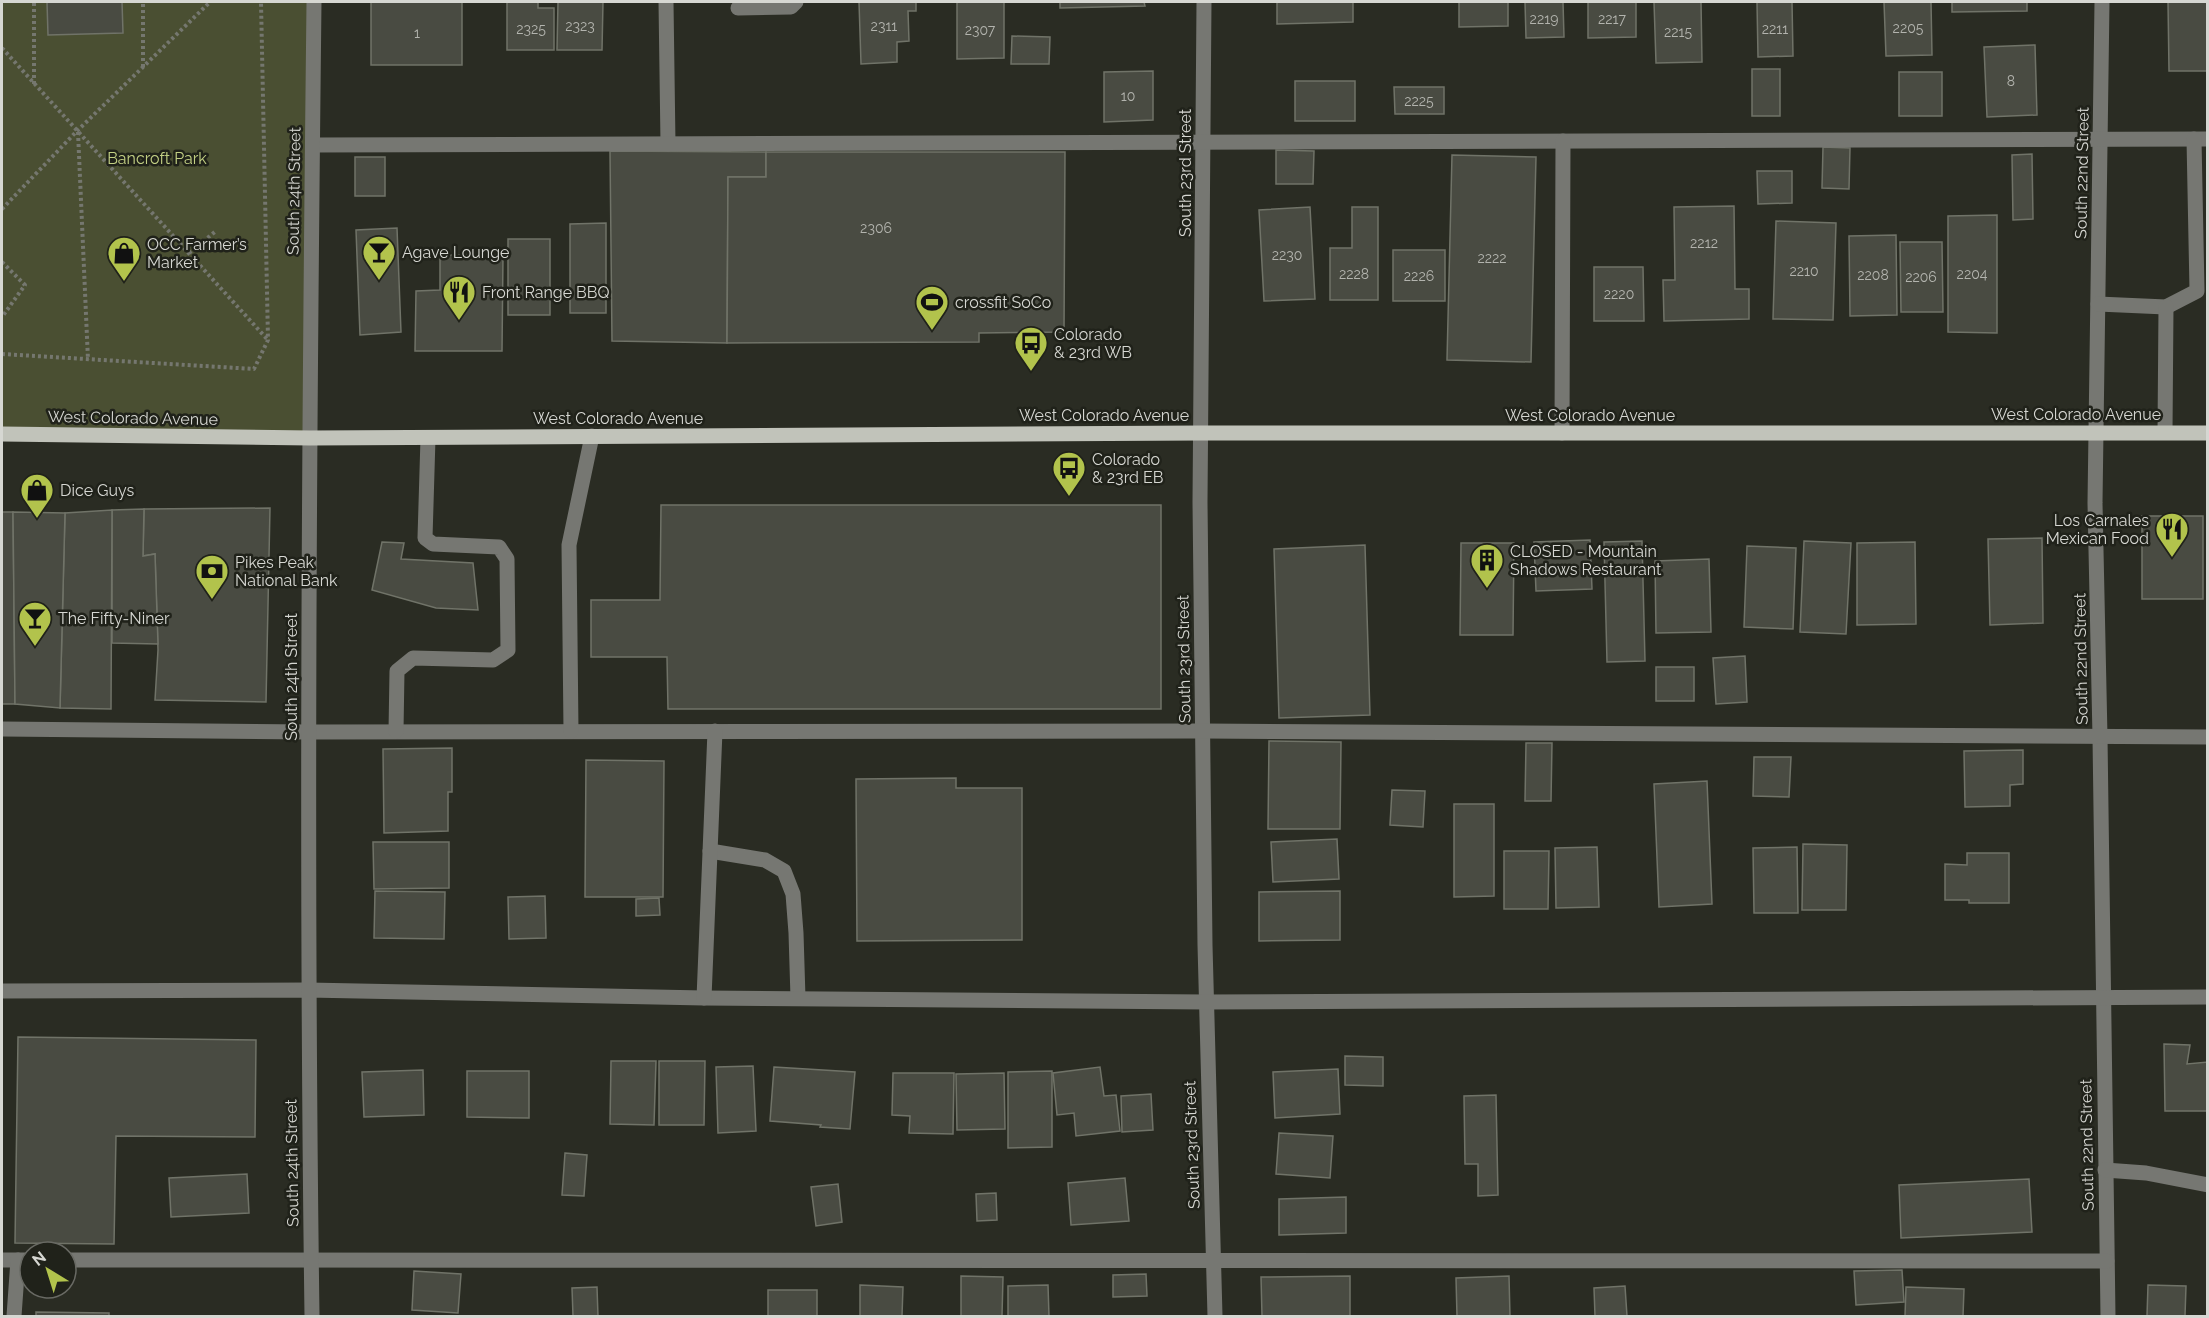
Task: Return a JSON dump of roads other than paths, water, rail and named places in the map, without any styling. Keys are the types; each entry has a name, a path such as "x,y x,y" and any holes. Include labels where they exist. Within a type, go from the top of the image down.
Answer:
{"main road":[{"name":"West Colorado Avenue","path":"2,434 428,438 1202,433 2208,433"}],"street":[{"name":"South 24th Street","path":"312,1317 308,990 310,438 315,2"},
{"path":"666,2 668,144"},
{"path":"738,8 791,7 796,2"},
{"name":"South 23rd Street","path":"1204,2 1200,502 1206,1002 1215,1317"},
{"name":"South 22nd Street","path":"2102,2 2095,503 2108,1317"},
{"path":"313,145 2201,139 2202,291 2166,307 2098,304"},
{"path":"1562,433 1563,141"},
{"path":"2165,432 2166,307"},
{"path":"571,731 569,545 592,436"},
{"path":"396,731 397,671 413,658 493,660 508,650 507,559 499,547 433,544 424,538 428,438"},
{"path":"2,729 309,732 1203,731 2208,737"},
{"path":"704,998 715,731"},
{"path":"710,851 765,860 784,871 793,894 798,998"},
{"path":"2,991 308,990 704,998 1206,1002 2208,997"},
{"path":"2105,1170 2146,1173 2208,1185"},
{"path":"2,1260 18,1260"},
{"path":"78,1260 2107,1261"},
{"path":"14,1317 18,1294"}],"place":[{"name":"Agave Lounge","path":"379,281"},
{"name":"OCC Farmer’s Market","path":"124,282"},
{"name":"Front Range BBQ","path":"459,321"},
{"name":"crossfit SoCo","path":"932,331"},
{"name":"Colorado & 23rd WB","path":"1031,372"},
{"name":"Colorado & 23rd EB","path":"1069,497"},
{"name":"Dice Guys","path":"37,519"},
{"name":"Los Carnales Mexican Food","path":"2172,558"},
{"name":"CLOSED - Mountain Shadows Restaurant","path":"1487,589"},
{"name":"Pikes Peak National Bank","path":"212,600"},
{"name":"The Fifty-Niner","path":"35,647"}],"park label":[{"name":"Bancroft Park","path":"157,158"}]}
